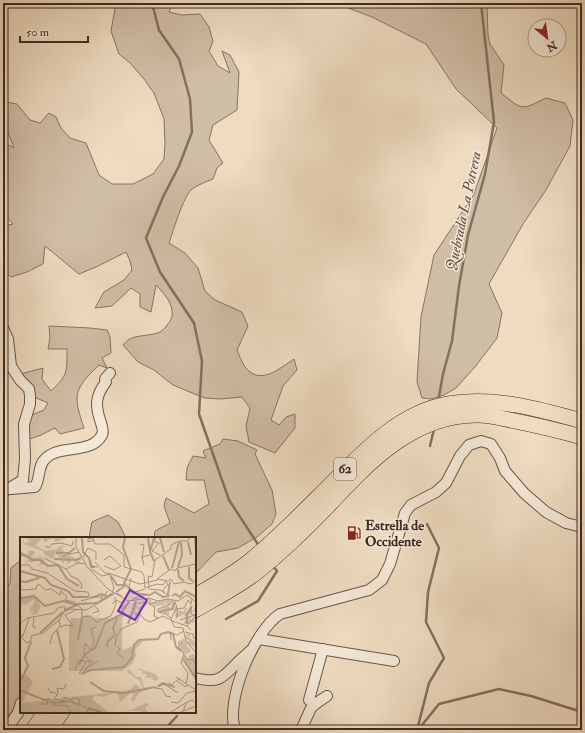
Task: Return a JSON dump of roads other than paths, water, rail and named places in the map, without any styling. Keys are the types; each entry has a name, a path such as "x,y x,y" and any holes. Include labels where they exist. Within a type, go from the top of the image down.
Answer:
{"highway":[{"name":"62","path":"479,408 496,402 516,405 582,421"},
{"name":"62","path":"196,609 234,589 254,566 286,537 359,455 395,427 416,422 426,409 449,404 479,408 525,423 582,437"},
{"name":"62","path":"196,595 227,578 254,566"},
{"path":"33,730 44,713"},
{"path":"49,730 61,713"}],"street":[{"path":"3,328 8,339 11,366 20,380 29,389 30,396 30,404 24,424 25,459 23,480 7,490"},
{"path":"7,490 32,488 36,486 41,465 47,457 53,453 92,444 97,441 103,430 98,410 98,396 100,390 106,382 105,379 110,373"},
{"path":"196,678 215,680 225,676 250,651 273,618 280,614 369,590 382,580 390,564 405,513 411,505 436,492 446,483 460,456 469,445 481,441 491,444 500,458 505,471 524,493 553,516 566,523 582,527"},
{"path":"259,639 394,661"},
{"path":"309,700 323,649"},
{"path":"235,730 234,704 250,651"},
{"path":"301,730 311,708 327,696"},
{"path":"6,730 18,713 20,706"}],"waterway":[{"path":"152,3 159,30 179,59 190,99 192,132 179,166 163,197 146,238 160,272 194,323 202,361 199,414 229,500 259,546"},
{"name":"Quebrada La Potrera","path":"438,402 443,374 452,341 459,286 468,235 485,174 494,122 481,3"},
{"name":"Quebrada La Potrera","path":"430,446 434,429"},
{"path":"417,730 429,683 444,658 426,622 428,592 439,548 427,524"},
{"path":"226,619 258,601 277,571 272,565"},
{"path":"418,730 439,704 499,689 531,696 582,712"},
{"path":"164,730 177,716"}],"place":[{"name":"Estrella de Occidente","path":"354,533"}]}
